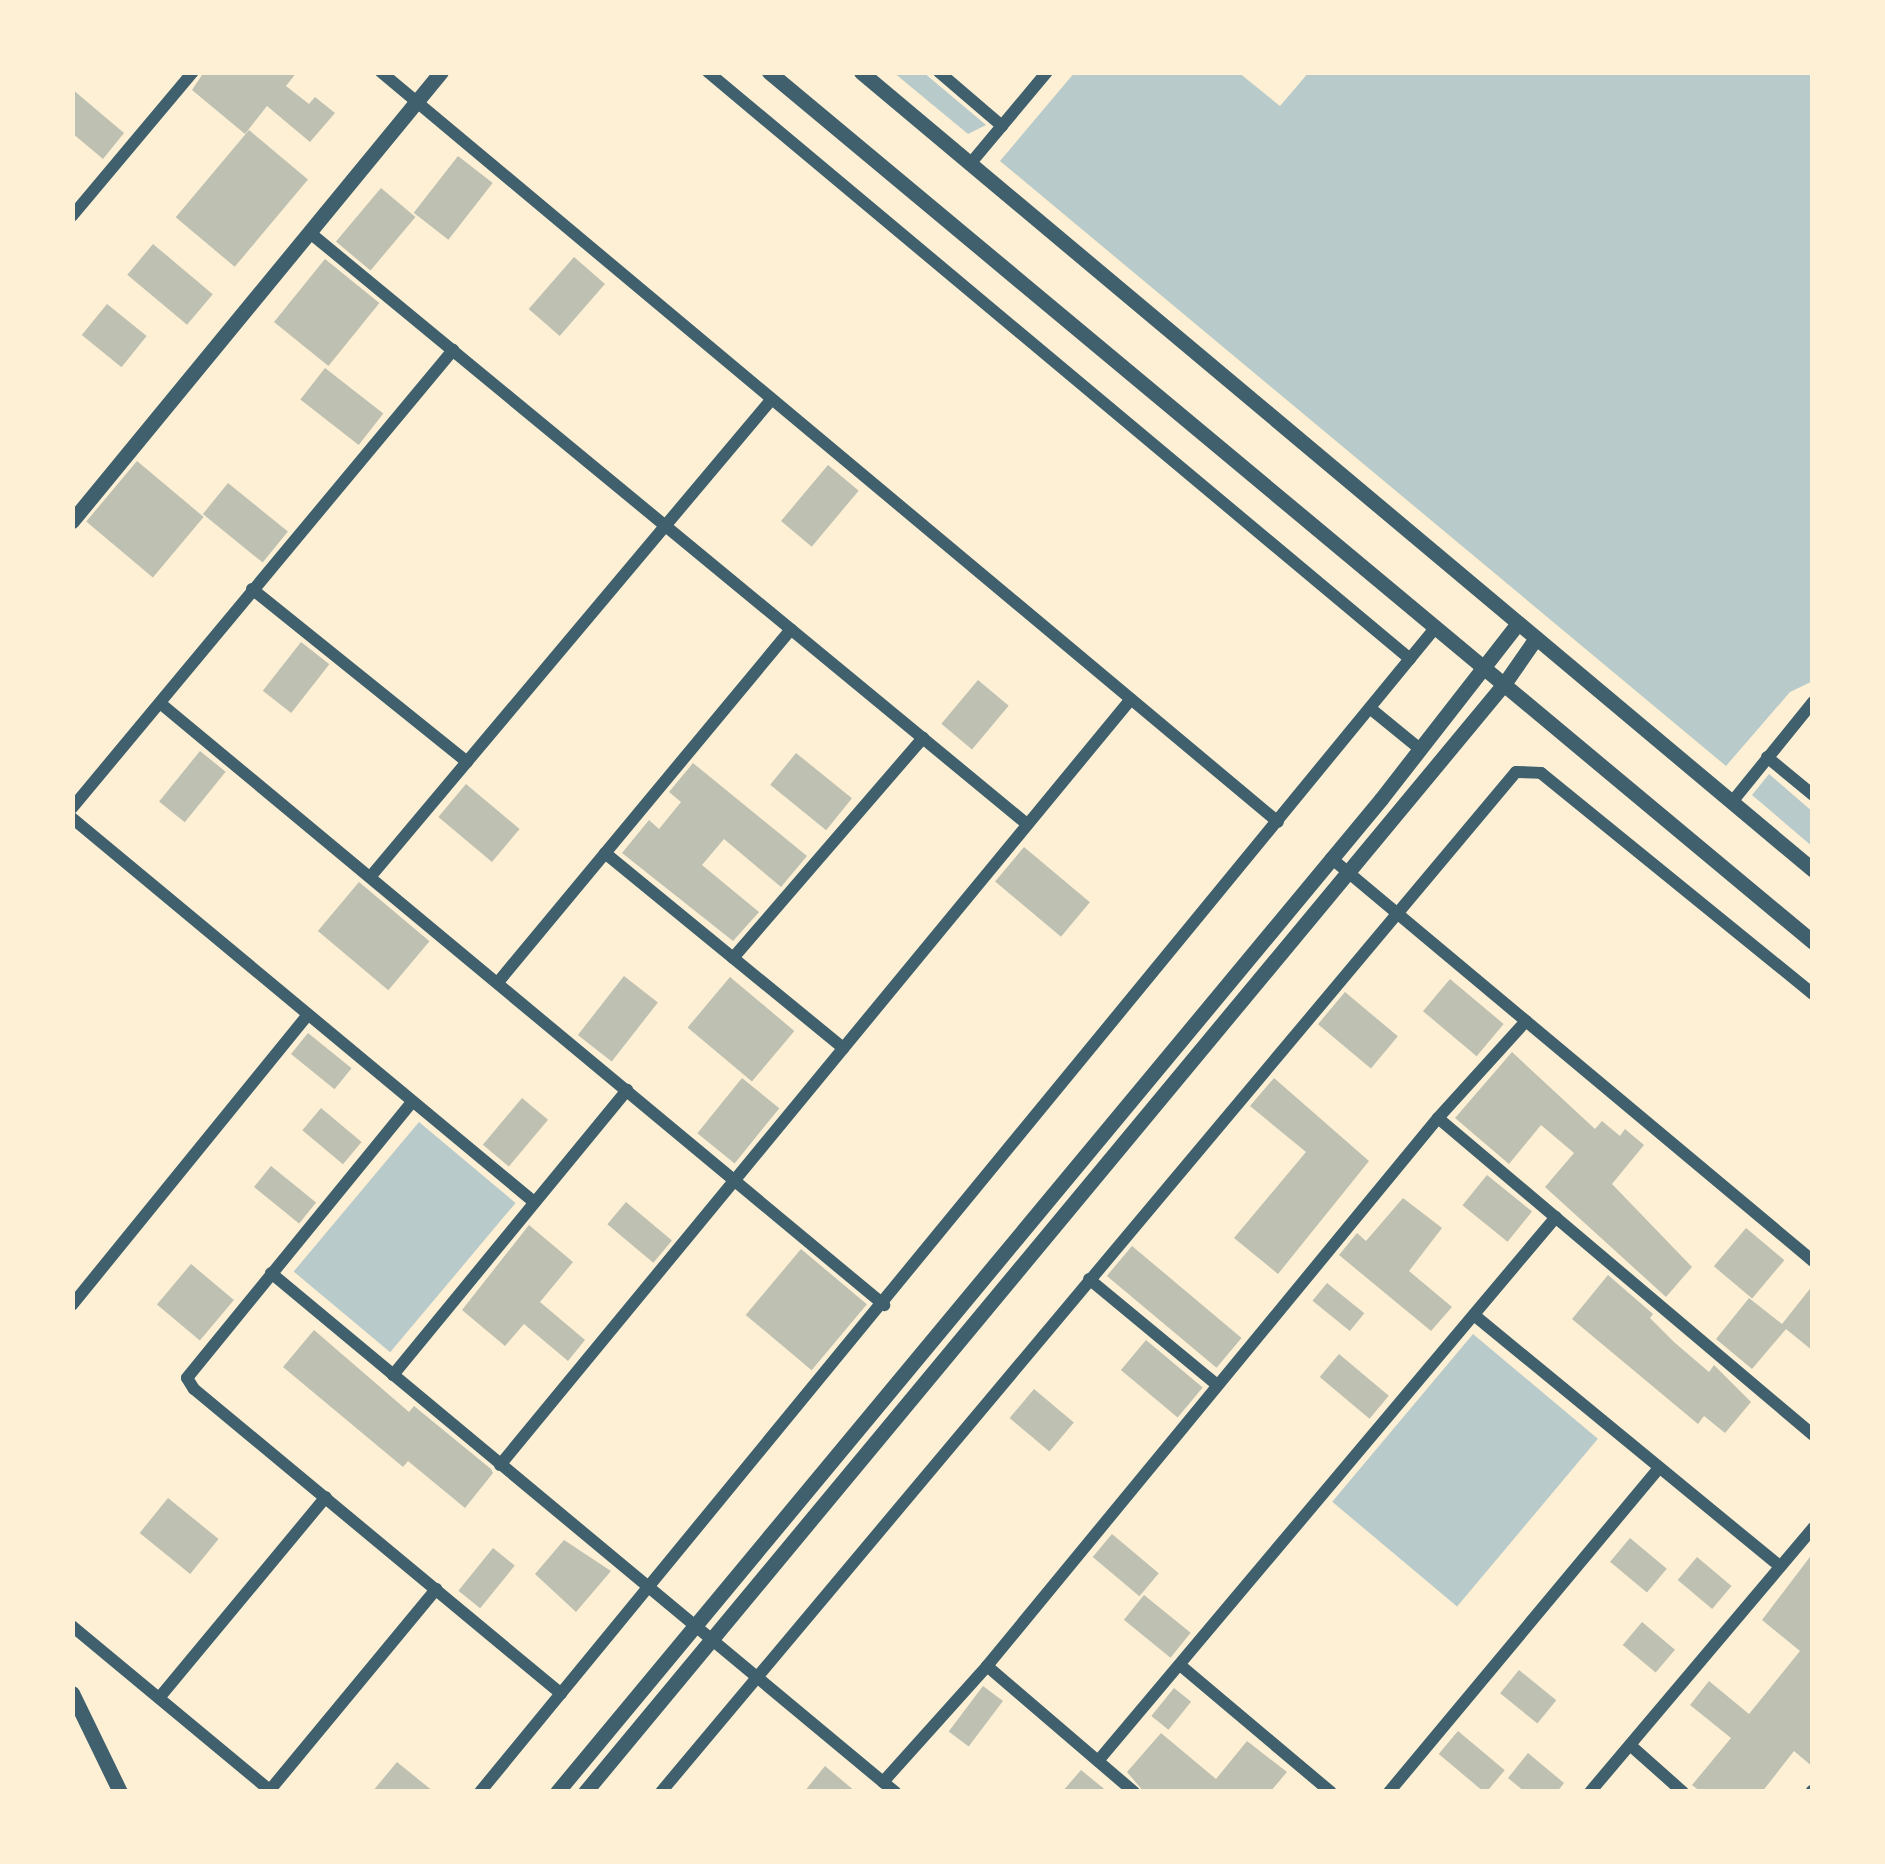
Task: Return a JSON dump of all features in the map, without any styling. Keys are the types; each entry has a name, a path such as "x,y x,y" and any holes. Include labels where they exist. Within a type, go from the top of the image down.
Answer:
{"street":[{"path":"72,216 193,72"},
{"path":"381,72 1279,822"},
{"path":"72,520 441,72"},
{"path":"708,72 1410,659"},
{"path":"769,72 1813,942"},
{"path":"861,72 1813,870"},
{"path":"938,72 1002,125"},
{"path":"970,164 1047,72"},
{"path":"309,232 1028,824"},
{"path":"72,808 453,350"},
{"path":"371,876 771,400"},
{"path":"252,590 467,762"},
{"path":"557,1792 1331,858 1518,623"},
{"path":"480,1792 1436,627"},
{"path":"499,981 791,629"},
{"path":"585,1792 1504,684 1536,638"},
{"path":"500,1466 1130,699"},
{"path":"1732,802 1813,702"},
{"path":"160,703 884,1305"},
{"path":"1371,709 1420,749"},
{"path":"733,958 922,738"},
{"path":"1767,757 1813,795"},
{"path":"661,1792 1503,784 1527,769 1541,772 1813,994"},
{"path":"72,818 534,1202"},
{"path":"605,854 843,1048"},
{"path":"1331,858 1813,1261"},
{"path":"72,1305 308,1015"},
{"path":"271,1273 889,1787 1216,1384 1438,1118 1526,1021"},
{"path":"393,1375 627,1090"},
{"path":"412,1102 187,1378 194,1389 561,1694"},
{"path":"1438,1118 1813,1435"},
{"path":"1098,1762 1556,1217"},
{"path":"1089,1279 1216,1384"},
{"path":"1474,1315 1780,1566"},
{"path":"1389,1792 1659,1468"},
{"path":"159,1698 326,1497"},
{"path":"1590,1792 1813,1528"},
{"path":"72,1626 271,1791 436,1589"},
{"path":"1180,1665 1331,1792"},
{"path":"987,1666 1134,1792"},
{"path":"72,1694 120,1792"},
{"path":"1630,1745 1684,1792"}],"shaded area":[{"path":"893,72 923,72 986,125 968,134"},
{"path":"1075,72 1238,72 1280,106 1309,72 1813,72 1813,681 1790,692 1726,766 1000,161"},
{"path":"1769,774 1813,812 1813,847 1752,795"},
{"path":"419,1122 516,1203 390,1352 294,1271"},
{"path":"1473,1334 1598,1439 1457,1607 1332,1502"}],"building":[{"path":"204,72 297,72 286,86 309,104 315,97 335,113 310,142 267,106 245,134 192,90"},
{"path":"72,89 124,133 103,159 72,133"},
{"path":"249,130 308,179 235,267 176,217"},
{"path":"458,156 493,183 448,240 414,213"},
{"path":"381,188 415,217 370,271 336,242"},
{"path":"153,244 213,294 187,325 127,275"},
{"path":"574,257 605,284 560,336 529,309"},
{"path":"325,259 379,303 328,366 274,322"},
{"path":"107,304 147,336 121,367 82,335"},
{"path":"325,368 383,414 359,445 300,400"},
{"path":"137,461 204,517 153,577 86,522"},
{"path":"828,465 859,491 812,547 781,521"},
{"path":"228,483 288,531 263,563 203,514"},
{"path":"301,642 329,664 291,713 263,691"},
{"path":"978,680 1009,706 972,749 941,724"},
{"path":"200,751 226,772 185,822 159,802"},
{"path":"796,753 852,798 826,830 770,785"},
{"path":"693,763 807,856 781,887 724,839 702,865 759,912 733,941 622,853 649,820 659,829 681,802 669,792"},
{"path":"466,784 520,829 492,862 438,817"},
{"path":"1024,847 1090,902 1061,937 995,881"},
{"path":"359,882 429,941 388,990 318,931"},
{"path":"624,976 658,1002 612,1062 578,1035"},
{"path":"730,977 794,1031 752,1082 688,1028"},
{"path":"1450,979 1504,1024 1477,1056 1423,1011"},
{"path":"1345,992 1398,1036 1371,1069 1318,1024"},
{"path":"308,1033 352,1068 335,1089 291,1054"},
{"path":"1512,1052 1595,1129 1602,1121 1620,1136 1625,1129 1644,1145 1612,1184 1692,1267 1666,1297 1545,1187 1574,1153 1541,1125 1509,1164 1455,1118"},
{"path":"742,1078 779,1108 735,1163 697,1133"},
{"path":"1274,1078 1369,1161 1278,1274 1234,1238 1306,1152 1250,1106"},
{"path":"522,1098 548,1120 509,1167 483,1145"},
{"path":"321,1108 362,1142 343,1164 302,1130"},
{"path":"271,1166 316,1203 299,1223 254,1187"},
{"path":"1487,1175 1532,1212 1508,1242 1462,1205"},
{"path":"1403,1198 1442,1228 1409,1271 1452,1307 1431,1331 1339,1255 1357,1233 1366,1241"},
{"path":"626,1202 672,1241 653,1263 607,1224"},
{"path":"529,1225 573,1262 540,1302 585,1340 568,1361 524,1324 505,1346 462,1310"},
{"path":"1746,1228 1784,1260 1752,1298 1714,1266"},
{"path":"1132,1246 1242,1338 1216,1368 1107,1276"},
{"path":"801,1249 867,1304 812,1370 746,1315"},
{"path":"191,1264 234,1300 200,1341 157,1305"},
{"path":"1608,1275 1653,1314 1650,1318 1674,1342 1709,1372 1714,1365 1751,1402 1725,1433 1704,1416 1698,1424 1572,1319"},
{"path":"1327,1283 1364,1313 1350,1331 1313,1301"},
{"path":"1813,1285 1813,1351 1786,1329 1752,1369 1716,1339 1749,1298 1782,1324"},
{"path":"314,1330 409,1412 414,1406 491,1469 493,1473 465,1508 408,1461 403,1467 283,1367"},
{"path":"1146,1340 1203,1388 1178,1417 1121,1370"},
{"path":"1339,1354 1389,1396 1370,1419 1320,1377"},
{"path":"1034,1389 1074,1422 1049,1452 1010,1418"},
{"path":"168,1498 219,1539 190,1574 140,1533"},
{"path":"1112,1534 1159,1573 1139,1596 1093,1557"},
{"path":"1630,1538 1667,1569 1647,1593 1610,1562"},
{"path":"564,1540 611,1571 576,1612 535,1574"},
{"path":"493,1548 515,1566 480,1608 458,1591"},
{"path":"1813,1553 1813,1767 1794,1751 1762,1792 1701,1792 1692,1785 1731,1738 1690,1705 1709,1681 1749,1714 1800,1651 1762,1620"},
{"path":"1697,1557 1731,1586 1712,1609 1678,1580"},
{"path":"1144,1595 1191,1633 1170,1658 1124,1620"},
{"path":"1642,1622 1675,1650 1656,1673 1623,1645"},
{"path":"1519,1670 1556,1700 1537,1724 1500,1693"},
{"path":"983,1686 1003,1701 969,1747 949,1732"},
{"path":"1174,1688 1191,1702 1168,1730 1151,1716"},
{"path":"1458,1731 1505,1770 1484,1792 1439,1754"},
{"path":"1161,1733 1216,1779 1247,1741 1287,1772 1270,1792 1144,1792 1127,1772"},
{"path":"1528,1753 1564,1783 1557,1792 1525,1792 1508,1778"},
{"path":"397,1762 434,1792 372,1792"},
{"path":"825,1766 856,1792 804,1792"},
{"path":"1081,1770 1108,1792 1062,1792"}]}
